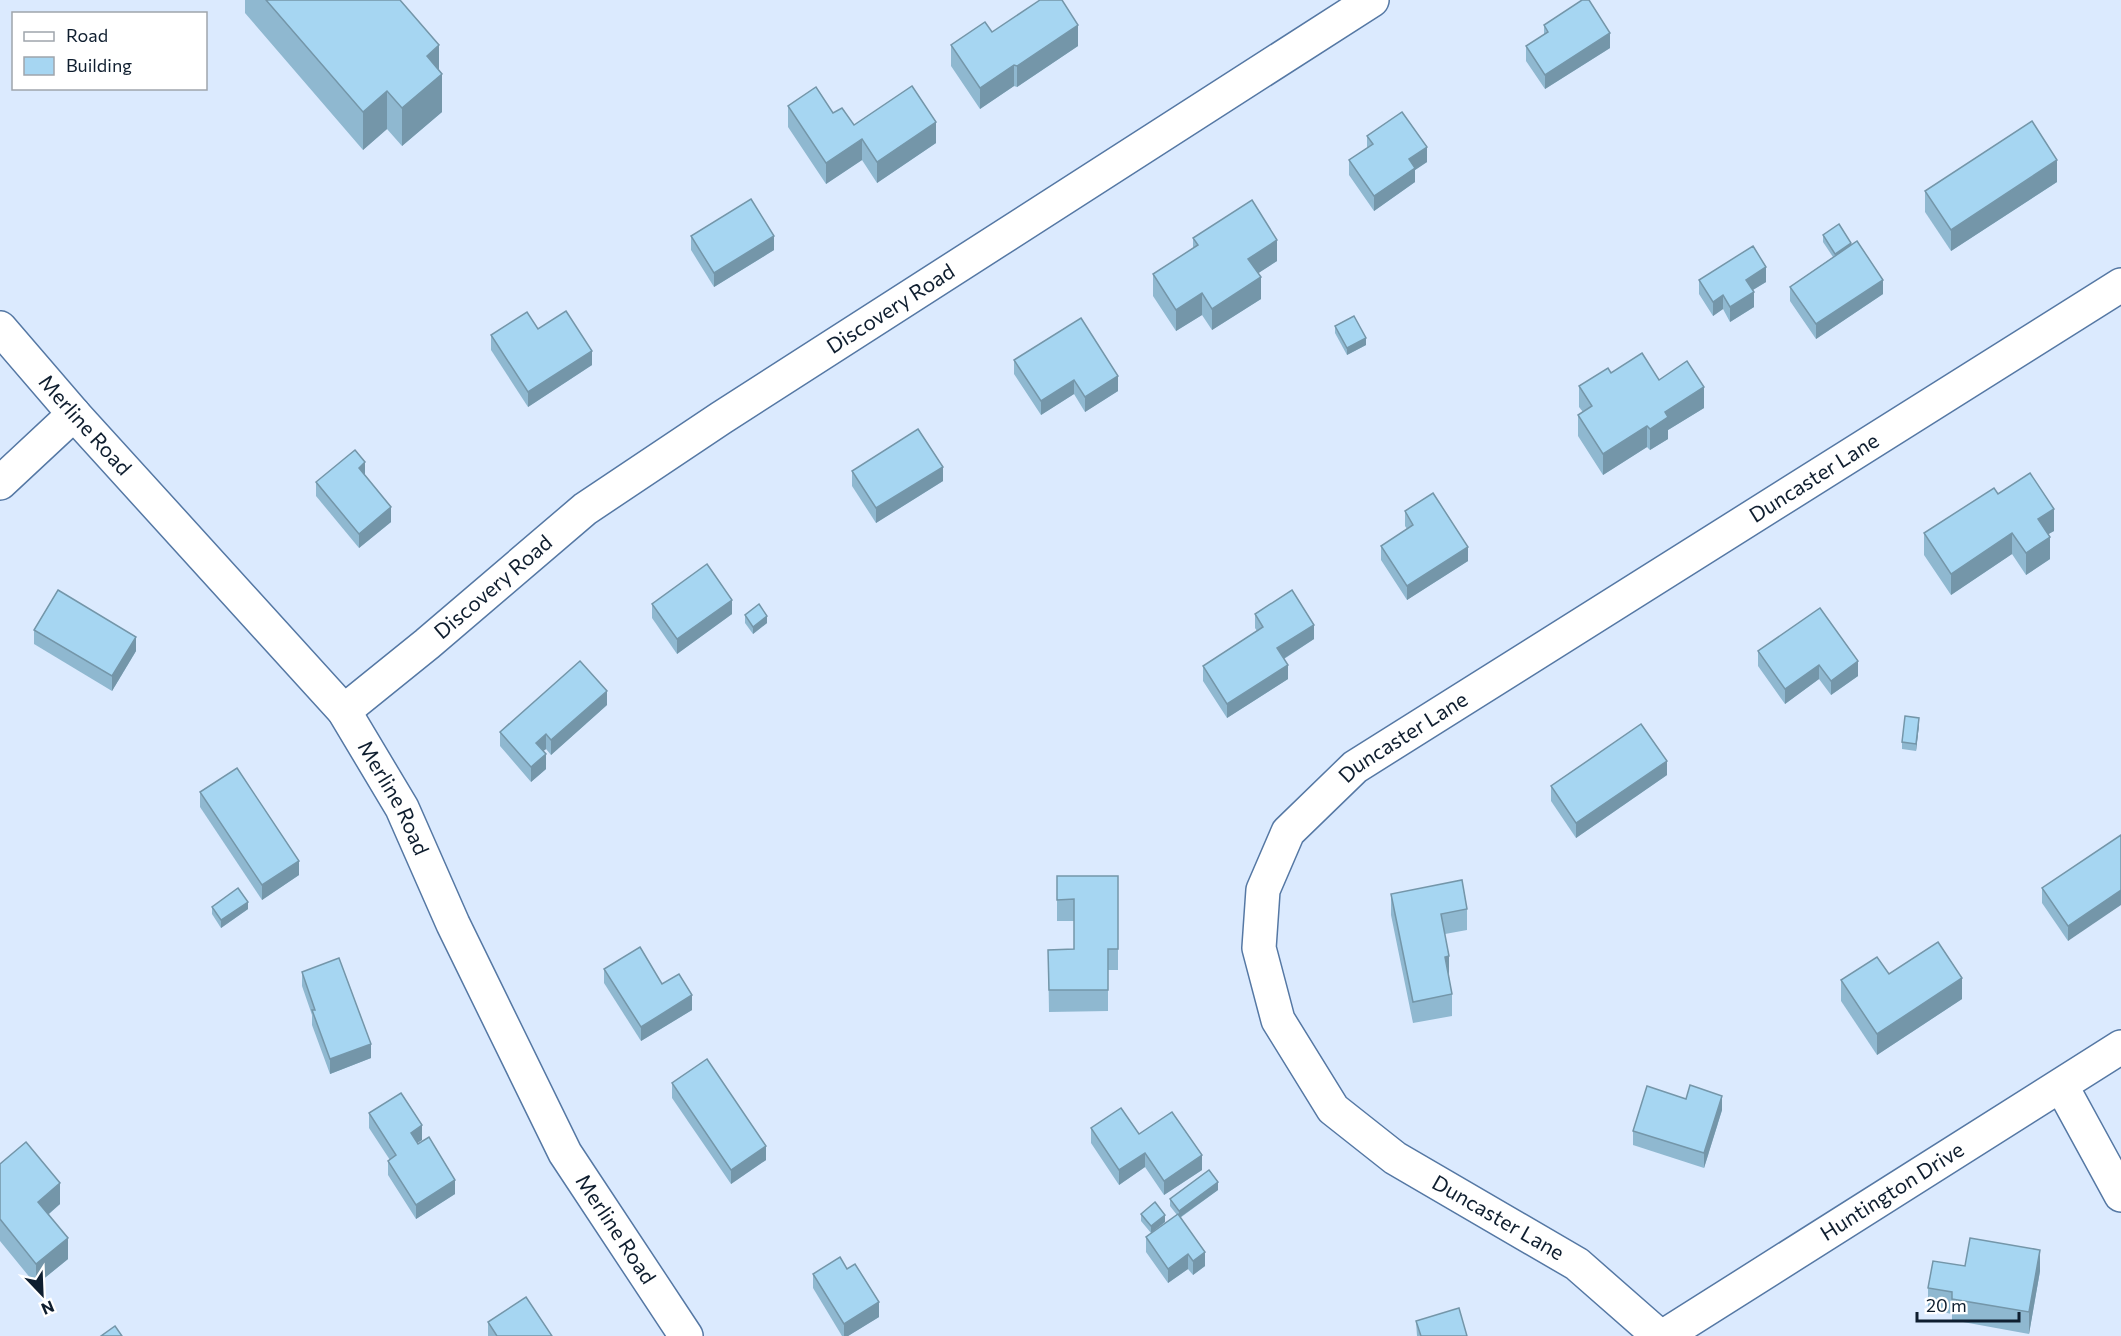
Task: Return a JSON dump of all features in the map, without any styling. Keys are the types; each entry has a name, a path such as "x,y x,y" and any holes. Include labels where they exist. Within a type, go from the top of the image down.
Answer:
{"street":[{"name":"Discovery Road","path":"344,711 428,644 585,509 721,418 1372,0"},
{"name":"Duncaster Lane","path":"1659,1336 1577,1264 1395,1158 1333,1109 1278,1020 1259,948 1263,890 1288,832 1355,767 2121,285"},
{"name":"Merline Road","path":"0,328 74,414 344,711 402,808 453,924 565,1153 686,1336"},
{"path":"0,483 74,414"},
{"name":"Huntington Drive","path":"1664,1336 2121,1047"},
{"path":"2061,1086 2121,1195"}],"building":[{"path":"266,0 400,0 439,45 427,56 442,74 402,108 387,91 363,112"},
{"path":"1040,0 1062,0 1078,25 980,88 951,45 985,22 992,32"},
{"path":"1582,0 1589,0 1610,33 1545,75 1526,46 1548,32 1544,25"},
{"path":"912,86 936,122 877,162 862,139 826,163 788,106 816,87 833,113 842,108 854,125"},
{"path":"1402,112 1427,147 1409,159 1415,168 1374,196 1349,160 1373,144 1367,136"},
{"path":"2032,121 2057,160 1951,230 1925,191"},
{"path":"751,199 774,236 714,273 691,236"},
{"path":"1252,200 1277,240 1248,259 1261,277 1212,309 1202,293 1176,310 1153,274 1198,245 1193,238"},
{"path":"1839,224 1851,243 1835,254 1823,235"},
{"path":"1857,241 1883,280 1816,324 1790,287"},
{"path":"1753,246 1766,267 1746,280 1754,292 1730,307 1723,295 1713,302 1699,280"},
{"path":"566,311 592,351 528,392 491,335 527,312 538,329"},
{"path":"1354,316 1366,338 1347,348 1335,326"},
{"path":"1081,318 1118,376 1085,397 1074,380 1041,401 1014,360"},
{"path":"1642,353 1659,380 1687,361 1704,387 1665,412 1668,417 1650,429 1647,426 1603,454 1578,415 1592,406 1579,386 1608,368 1611,373"},
{"path":"918,429 943,467 876,508 852,471"},
{"path":"355,450 365,462 359,468 391,507 359,534 316,482"},
{"path":"2030,473 2054,509 2038,519 2050,537 2026,553 2012,533 1951,574 1924,533 1994,488 1998,494"},
{"path":"1433,493 1468,547 1407,586 1381,546 1413,525 1405,511"},
{"path":"707,564 732,600 677,639 652,604"},
{"path":"58,590 136,637 112,676 34,630"},
{"path":"1292,590 1314,625 1277,648 1288,665 1227,704 1203,666 1263,627 1255,614"},
{"path":"759,604 767,616 753,627 745,615"},
{"path":"1820,608 1858,661 1831,681 1819,665 1785,689 1758,651"},
{"path":"580,661 607,691 551,740 546,734 536,743 546,754 531,767 500,732"},
{"path":"1905,716 1919,718 1916,744 1902,742"},
{"path":"1641,724 1667,761 1576,823 1551,786"},
{"path":"237,768 299,861 262,885 200,792"},
{"path":"2121,835 2121,890 2068,926 2042,888"},
{"path":"1057,876 1118,876 1118,949 1108,949 1108,990 1049,990 1048,950 1074,949 1074,899 1057,900"},
{"path":"1462,880 1467,909 1441,914 1449,956 1445,957 1452,994 1413,1002 1391,894"},
{"path":"238,888 248,902 221,920 212,907"},
{"path":"1938,942 1962,978 1877,1034 1841,980 1877,957 1889,974"},
{"path":"640,947 662,984 679,974 692,995 641,1027 604,969"},
{"path":"339,958 371,1044 330,1059 312,1010 315,1010 302,972"},
{"path":"707,1059 766,1146 731,1170 672,1083"},
{"path":"1690,1085 1722,1096 1704,1153 1633,1131 1647,1086 1686,1099"},
{"path":"401,1093 422,1125 411,1133 418,1144 429,1137 455,1180 416,1205 388,1161 396,1155 369,1113"},
{"path":"1121,1108 1139,1134 1172,1112 1202,1155 1164,1181 1145,1153 1119,1170 1091,1128"},
{"path":"26,1142 60,1183 38,1202 68,1238 36,1264 0,1219 0,1164"},
{"path":"1209,1170 1218,1182 1179,1211 1170,1199"},
{"path":"1155,1202 1165,1215 1151,1226 1141,1214"},
{"path":"1178,1214 1205,1252 1193,1261 1188,1254 1168,1269 1146,1237"},
{"path":"1970,1238 2040,1250 2029,1312 1952,1299 1952,1292 1928,1288 1933,1261 1965,1266"},
{"path":"840,1257 847,1269 855,1264 879,1302 844,1324 813,1274"},
{"path":"526,1297 552,1336 497,1336 488,1322"},
{"path":"1459,1308 1467,1336 1421,1336 1416,1321"},
{"path":"115,1326 122,1336 101,1336"}]}
